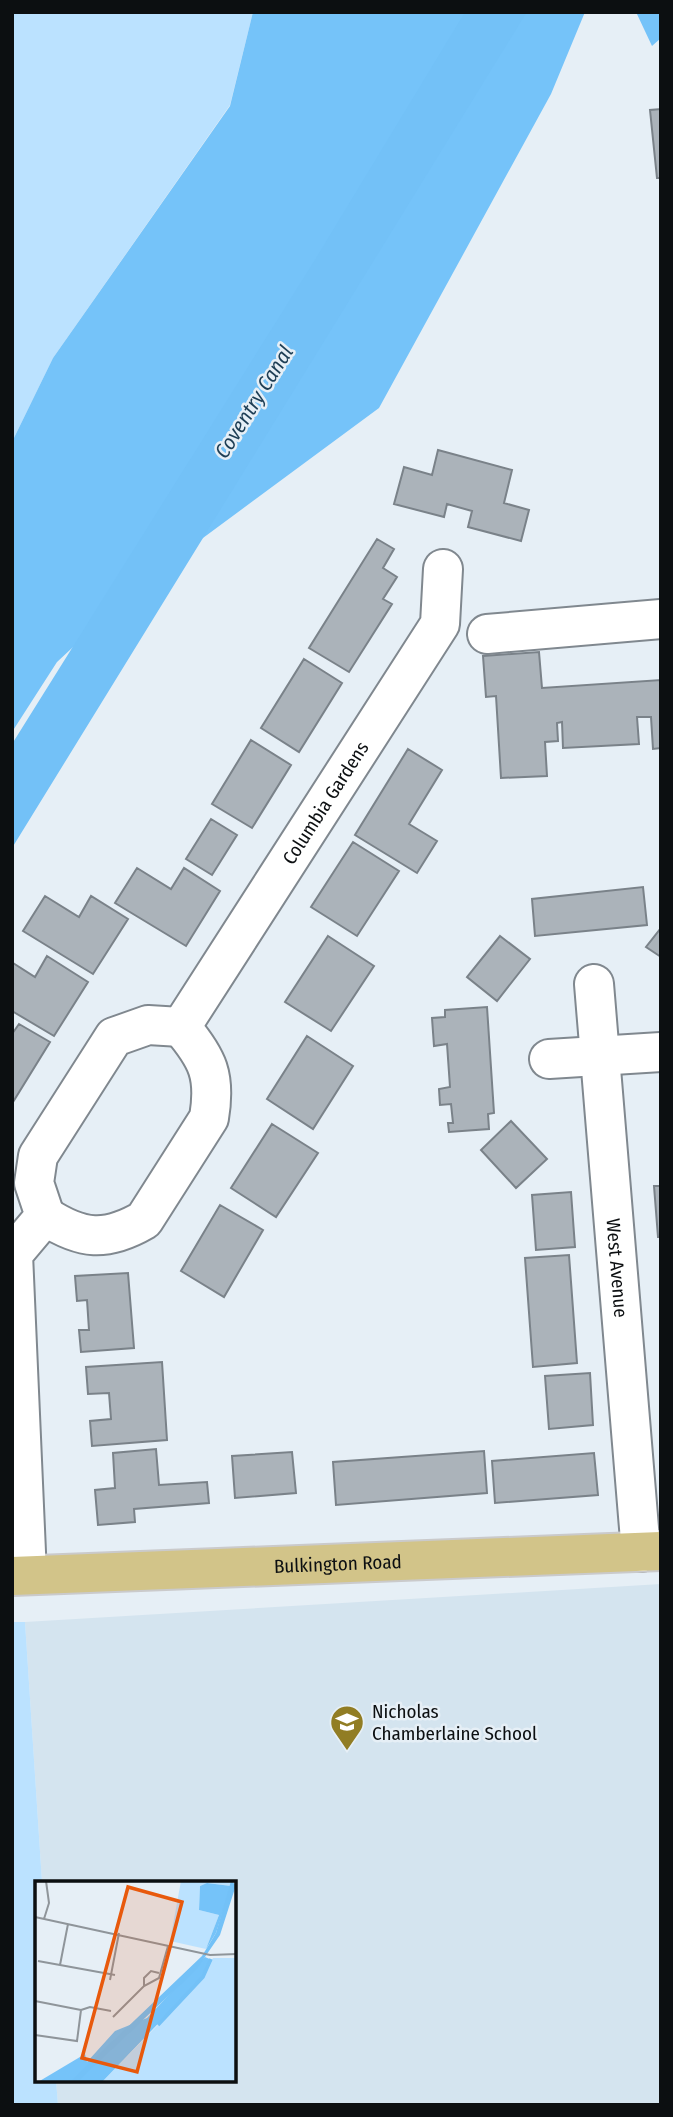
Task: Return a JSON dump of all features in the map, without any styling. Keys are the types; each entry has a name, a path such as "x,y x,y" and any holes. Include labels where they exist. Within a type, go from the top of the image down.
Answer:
{"main road":[{"name":"Bulkington Road","path":"20,1575 651,1552"}],"street":[{"name":"Columbia Gardens","path":"181,1027 440,624 443,569"},
{"path":"487,634 661,619"},
{"name":"West Avenue","path":"594,985 651,1552"},
{"path":"148,1025 181,1027 206,1060 212,1080 209,1118 144,1220 127,1230 110,1235 84,1235 66,1230 45,1216 34,1183 38,1156 114,1037 148,1025"},
{"path":"549,1059 661,1052"},
{"path":"20,1575 13,1254 45,1216"}],"shaded area":[{"path":"12,12 253,12 230,105 53,358 12,442"},
{"path":"253,12 585,12 551,94 379,408 142,583 57,662 12,732 12,442 53,358 230,106"},
{"path":"636,12 661,12 661,38 652,46"},
{"name":"Nicholas Chamberlaine School","path":"661,1584 661,2105 58,2105 56,2082 236,2082 236,1881 42,1881 25,1622"},
{"path":"12,1622 25,1622 42,1881 35,1881 35,2082 56,2082 58,2105 12,2105"}],"water":[{"name":"Coventry Canal","path":"465,12 527,12 12,848 12,744 316,258"}],"building":[{"path":"661,109 661,178 657,178 650,110"},
{"path":"438,450 512,470 504,503 529,510 521,541 468,527 472,511 447,504 444,517 394,504 404,467 432,475"},
{"path":"377,539 394,549 383,568 397,577 383,599 392,604 349,672 309,648"},
{"path":"539,652 542,688 661,680 661,748 653,749 651,717 637,717 639,744 563,748 562,722 557,723 558,741 545,742 547,776 501,778 496,696 486,697 483,656"},
{"path":"304,659 342,683 299,752 261,728"},
{"path":"251,740 291,765 252,828 212,804"},
{"path":"408,749 442,770 409,824 437,841 417,873 355,835"},
{"path":"211,819 237,835 212,875 186,859"},
{"path":"353,842 399,871 357,936 311,907"},
{"path":"137,868 171,889 184,868 220,891 186,946 115,903"},
{"path":"643,887 647,925 535,936 532,899"},
{"path":"45,896 79,917 91,896 128,919 93,974 23,931"},
{"path":"661,928 661,957 646,947"},
{"path":"328,936 374,966 331,1031 285,1002"},
{"path":"500,936 530,959 497,1001 467,977"},
{"path":"47,956 88,982 54,1036 12,1011 13,963 35,977"},
{"path":"487,1007 494,1113 488,1114 489,1129 449,1132 448,1123 453,1123 451,1104 440,1105 439,1089 450,1087 447,1044 434,1046 432,1018 445,1017 445,1010"},
{"path":"19,1024 50,1042 13,1102 12,1034"},
{"path":"307,1036 353,1066 313,1129 267,1099"},
{"path":"511,1121 547,1159 516,1188 481,1150"},
{"path":"272,1124 318,1153 276,1217 231,1188"},
{"path":"654,1186 661,1186 661,1237 658,1237"},
{"path":"571,1192 575,1247 536,1250 532,1195"},
{"path":"220,1205 263,1230 224,1297 181,1271"},
{"path":"569,1255 577,1363 533,1367 525,1258"},
{"path":"128,1273 134,1348 81,1352 79,1330 89,1330 87,1300 77,1301 75,1276"},
{"path":"162,1362 167,1440 92,1446 90,1421 111,1419 109,1393 88,1394 86,1367"},
{"path":"590,1373 593,1425 549,1429 545,1376"},
{"path":"156,1449 159,1485 207,1482 209,1503 134,1509 135,1522 98,1525 95,1490 115,1488 113,1453"},
{"path":"484,1451 487,1493 336,1505 333,1462"},
{"path":"292,1452 296,1493 235,1498 232,1456"},
{"path":"594,1453 598,1495 495,1503 492,1461"}],"place":[{"name":"Nicholas Chamberlaine School","path":"347,1752"}]}
